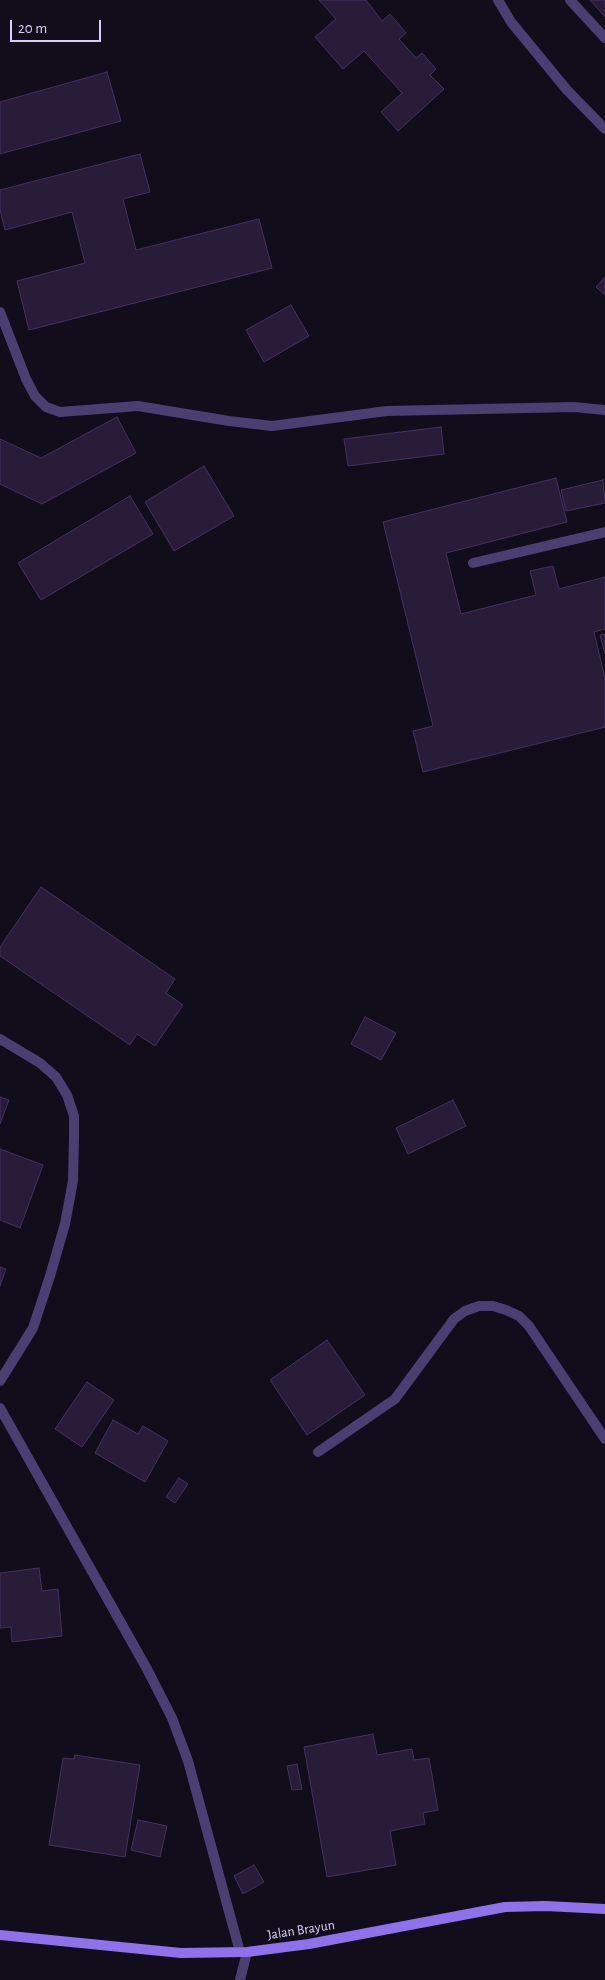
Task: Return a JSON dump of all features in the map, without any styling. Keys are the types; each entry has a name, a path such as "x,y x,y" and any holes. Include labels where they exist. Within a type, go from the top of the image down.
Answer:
{"main road":[{"name":"Jalan Brayun","path":"0,1935 181,1953 243,1952 308,1944 505,1907 546,1906 605,1909"}],"street":[{"path":"498,0 511,22 567,90 605,129"},
{"path":"570,0 605,38"},
{"path":"0,312 26,379 35,396 46,407 60,412 138,406 272,426 387,411 574,407 605,410"},
{"path":"473,563 605,532"},
{"path":"0,1039 40,1063 56,1077 67,1095 74,1116 74,1138 73,1181 66,1224 33,1328 0,1380"},
{"path":"318,1452 395,1399 454,1319 465,1311 479,1306 493,1306 506,1310 519,1316 529,1326 605,1439"},
{"path":"0,1408 148,1669 172,1718 188,1761 243,1952 240,1980"}],"building":[{"path":"319,0 366,0 382,21 390,14 406,33 399,39 416,58 422,53 436,69 430,75 444,89 398,131 381,112 402,93 364,51 343,69 315,37 336,19"},
{"path":"590,0 605,0 605,17"},
{"path":"107,72 121,121 0,154 0,102"},
{"path":"140,154 150,192 123,199 136,250 259,219 272,268 29,330 17,281 85,263 72,212 5,230 0,210 0,190"},
{"path":"605,277 605,295 596,287"},
{"path":"291,305 309,336 264,362 246,330"},
{"path":"117,417 136,453 42,504 0,484 0,439 41,458"},
{"path":"441,427 444,454 348,466 344,439"},
{"path":"204,466 234,516 174,551 145,502"},
{"path":"556,478 567,522 446,553 461,614 536,595 530,571 553,566 559,589 605,577 605,629 594,632 605,678 605,727 423,772 413,731 433,726 383,522"},
{"path":"603,480 605,503 566,511 561,490"},
{"path":"130,496 153,534 41,600 18,563"},
{"path":"605,634 605,654 600,635"},
{"path":"41,887 175,979 166,993 183,1005 155,1046 137,1034 130,1045 0,956 0,947"},
{"path":"365,1017 396,1033 381,1060 351,1044"},
{"path":"0,1097 9,1100 0,1124"},
{"path":"453,1100 466,1126 408,1154 396,1128"},
{"path":"0,1149 43,1165 20,1228 0,1220"},
{"path":"0,1267 6,1269 0,1286"},
{"path":"327,1340 365,1395 307,1435 270,1380"},
{"path":"87,1382 114,1400 82,1447 55,1429"},
{"path":"113,1420 138,1434 143,1426 168,1441 145,1482 95,1453"},
{"path":"179,1478 188,1484 175,1503 166,1497"},
{"path":"39,1568 42,1591 58,1589 62,1636 12,1642 11,1627 0,1628 0,1573"},
{"path":"373,1734 377,1755 412,1749 414,1760 429,1758 438,1810 423,1813 425,1824 390,1831 396,1865 327,1877 304,1747"},
{"path":"75,1755 140,1765 125,1857 49,1845 63,1758 74,1759"},
{"path":"297,1764 302,1789 292,1790 287,1766"},
{"path":"138,1820 167,1826 160,1857 131,1850"},
{"path":"254,1865 264,1882 243,1894 234,1876"}]}
